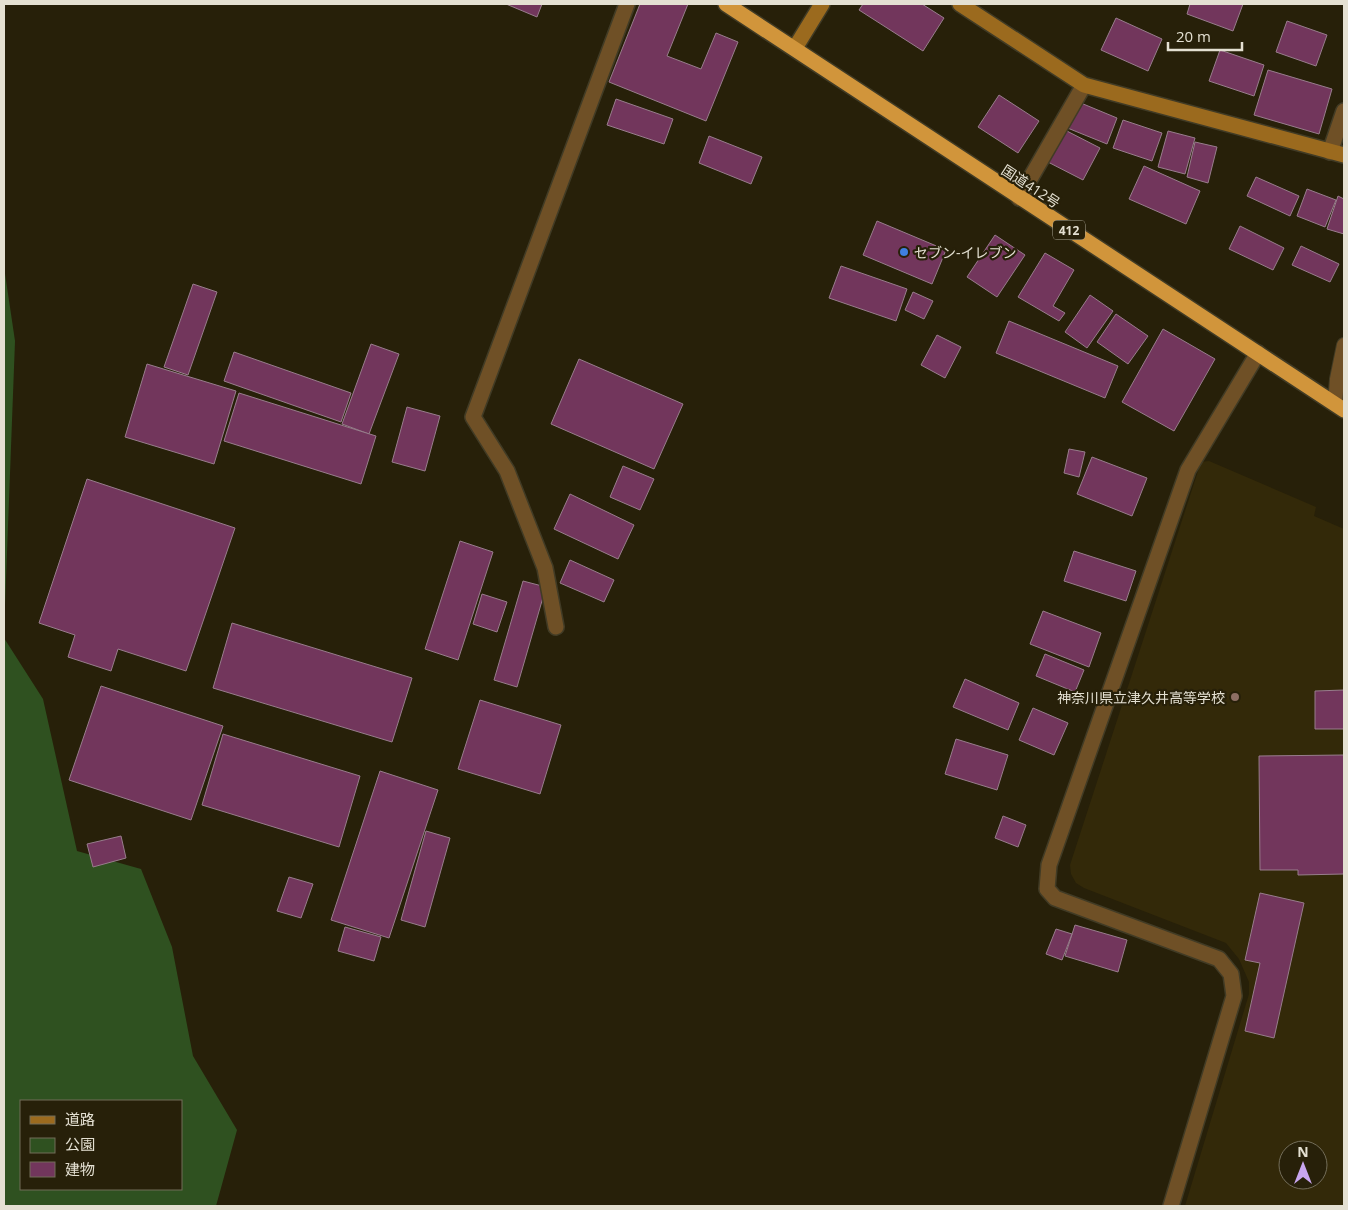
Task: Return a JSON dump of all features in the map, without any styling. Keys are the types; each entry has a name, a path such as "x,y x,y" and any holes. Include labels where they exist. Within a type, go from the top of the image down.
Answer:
{"highway":[{"name":"国道412号","path":"726,4 1340,407"}],"street":[{"path":"556,627 545,568 507,471 473,417 627,4"},
{"path":"794,48 822,4"},
{"path":"960,4 1084,85 1337,154 1344,111"},
{"path":"1019,198 1084,85"},
{"path":"1171,1206 1234,996 1231,974 1219,959 1055,898 1047,889 1049,865 1188,470 1258,353"}],"lane":[{"path":"1340,407 1337,379 1344,344"}],"shaded area":[{"name":"神奈川県立津久井高等学校","path":"1209,461 1316,507 1314,516 1344,529 1344,1206 1185,1206 1249,994 1249,982 1239,959 1226,943 1084,888 1076,883 1071,874 1070,865 1201,462"}],"green space":[{"path":"4,267 15,341 4,632"},
{"path":"4,638 43,699 77,851 141,869 172,947 193,1056 237,1130 216,1206 4,1206"}],"building":[{"path":"506,4 542,4 537,17"},
{"path":"640,4 688,4 667,56 701,69 716,33 738,42 706,121 609,82"},
{"path":"863,4 922,4 944,18 923,51 859,10"},
{"path":"1190,4 1243,4 1233,31 1187,14"},
{"path":"1116,18 1162,39 1148,71 1101,50"},
{"path":"1287,21 1327,35 1316,66 1276,52"},
{"path":"1220,50 1264,65 1254,96 1209,81"},
{"path":"1268,70 1332,89 1319,134 1254,115"},
{"path":"999,95 1039,121 1018,153 978,127"},
{"path":"616,99 673,119 664,144 607,125"},
{"path":"1076,101 1117,118 1107,144 1065,127"},
{"path":"1123,120 1162,133 1152,161 1113,148"},
{"path":"1061,128 1100,148 1083,180 1044,160"},
{"path":"1168,131 1195,138 1185,174 1158,167"},
{"path":"709,136 762,157 751,184 699,163"},
{"path":"1195,142 1217,147 1208,183 1187,177"},
{"path":"1144,166 1200,191 1186,224 1129,199"},
{"path":"1256,177 1299,196 1290,216 1247,196"},
{"path":"1307,189 1336,200 1325,227 1297,216"},
{"path":"1338,196 1344,199 1344,234 1327,229"},
{"name":"セブン-イレブン","path":"877,221 946,250 932,284 863,255"},
{"path":"1240,226 1284,248 1273,270 1229,249"},
{"path":"995,235 1025,255 997,297 967,277"},
{"path":"1301,246 1339,264 1330,282 1292,265"},
{"path":"1045,253 1074,270 1053,306 1065,313 1059,321 1018,297"},
{"path":"841,266 907,289 896,321 829,298"},
{"path":"193,284 217,292 188,375 164,367"},
{"path":"913,292 933,301 924,319 905,310"},
{"path":"1090,295 1113,311 1087,348 1065,332"},
{"path":"1116,314 1148,336 1128,364 1097,342"},
{"path":"1009,321 1118,366 1105,398 996,353"},
{"path":"1163,329 1215,359 1174,431 1122,402"},
{"path":"937,335 961,347 945,378 921,365"},
{"path":"371,344 399,354 369,434 342,424"},
{"path":"234,352 351,393 341,422 224,381"},
{"path":"579,359 683,404 654,469 551,424"},
{"path":"147,364 236,391 214,464 125,437"},
{"path":"239,393 376,436 361,484 224,441"},
{"path":"407,407 440,416 425,471 392,462"},
{"path":"1069,449 1085,452 1079,477 1064,473"},
{"path":"1092,457 1147,478 1132,516 1077,494"},
{"path":"623,466 654,479 640,510 610,497"},
{"path":"87,479 235,528 186,671 118,649 111,671 68,657 75,635 39,623"},
{"path":"570,494 634,525 618,559 554,529"},
{"path":"460,541 493,552 458,660 425,649"},
{"path":"1074,551 1136,571 1126,601 1064,581"},
{"path":"570,560 614,580 604,602 560,583"},
{"path":"523,581 546,587 517,687 494,680"},
{"path":"482,594 507,602 497,632 473,624"},
{"path":"1043,611 1101,633 1089,667 1030,644"},
{"path":"232,623 412,678 392,742 213,688"},
{"path":"1045,654 1084,670 1075,692 1036,676"},
{"path":"965,679 1019,703 1008,730 953,707"},
{"path":"101,686 223,726 191,820 69,780"},
{"path":"1344,690 1344,729 1315,729 1315,691"},
{"path":"480,700 561,725 540,794 458,769"},
{"path":"1033,708 1068,723 1054,755 1019,740"},
{"path":"223,734 360,776 339,847 202,805"},
{"path":"956,739 1008,755 997,790 945,774"},
{"path":"1344,755 1344,874 1298,875 1298,870 1260,870 1259,756"},
{"path":"380,771 438,790 389,938 331,920"},
{"path":"1003,816 1026,825 1018,847 995,838"},
{"path":"426,831 450,838 425,927 401,920"},
{"path":"121,836 126,858 93,867 87,844"},
{"path":"289,877 313,884 301,918 277,911"},
{"path":"1260,893 1304,903 1274,1038 1245,1031 1260,963 1245,960"},
{"path":"1075,925 1127,940 1118,972 1065,956"},
{"path":"345,927 381,937 374,961 338,951"},
{"path":"1056,929 1072,934 1062,960 1046,954"}],"place":[{"name":"セブン-イレブン","path":"904,252"},
{"name":"神奈川県立津久井高等学校","path":"1235,697"}]}
